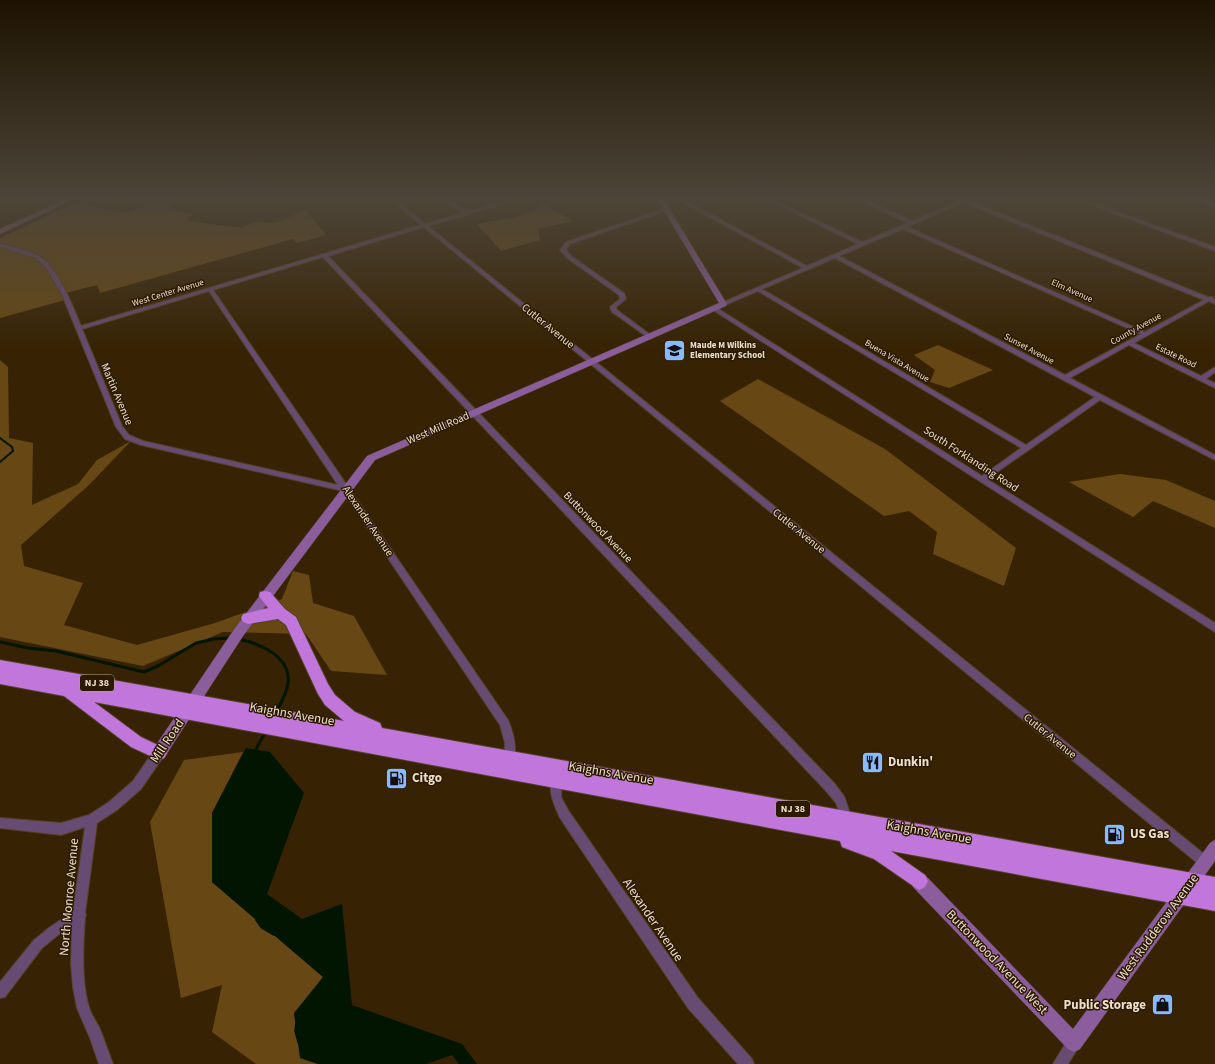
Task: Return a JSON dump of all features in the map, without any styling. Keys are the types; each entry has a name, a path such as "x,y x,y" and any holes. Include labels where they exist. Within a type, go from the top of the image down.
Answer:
{"highway":[{"path":"266,596 280,613 291,621 322,689 330,700 350,717 395,736"},
{"path":"248,618 264,614 280,613"},
{"name":"Kaighns Avenue","path":"0,666 190,707"},
{"name":"Kaighns Avenue","path":"0,678 66,690 190,707 261,719 557,780 1215,902"},
{"path":"66,690 136,742 159,753"},
{"name":"Kaighns Avenue","path":"279,723 395,736 1215,886"},
{"path":"805,826 879,852 919,881"}],"street":[{"name":"Martin Avenue","path":"17,250 33,254 50,268 66,296 119,427 123,434 131,440 346,489"},
{"name":"West Center Avenue","path":"79,328 344,250"},
{"name":"Cutler Avenue","path":"454,250 1205,862"},
{"path":"562,250 569,257 622,294 623,299 613,307 614,311 650,337"},
{"name":"South Forklanding Road","path":"688,250 719,307 982,479 1215,628"},
{"path":"772,250 806,268"},
{"path":"719,307 849,250"},
{"name":"Elm Avenue","path":"954,250 1146,334"},
{"path":"1084,250 1215,302"},
{"name":"Buttonwood Avenue","path":"324,256 831,788 840,800 847,819"},
{"name":"Sunset Avenue","path":"835,256 1215,458"},
{"name":"Alexander Avenue","path":"210,289 504,723 510,743 509,758"},
{"name":"Buena Vista Avenue","path":"758,289 1026,448"},
{"name":"County Avenue","path":"1065,378 1215,296"},
{"name":"West Mill Road","path":"228,647 248,618 346,489 368,461 374,456 719,307"},
{"name":"Estate Road","path":"1129,343 1215,386"},
{"path":"1201,379 1215,370"},
{"path":"982,479 1099,397"},
{"name":"Mill Road","path":"92,820 117,803 137,785 190,707 228,647"},
{"name":"Alexander Avenue","path":"557,780 556,796 564,814 689,998 747,1064"},
{"name":"North Monroe Avenue","path":"0,822 61,829 92,820 80,915 77,954 83,1009 93,1028 106,1064"},
{"name":"West Rudderow Avenue","path":"1060,1064 1215,848"},
{"name":"Buttonwood Avenue West","path":"919,881 1074,1043"},
{"path":"0,992 38,944 54,931 80,915"}],"shaded area":[{"path":"0,250 14,250 40,260 45,258 24,250 255,250 100,293 97,285 65,293 65,300 0,318"},
{"path":"938,345 993,370 949,388 930,382 935,370 914,355"},
{"path":"0,360 8,367 9,438 33,443 32,505 78,484 97,460 131,441 89,485 21,545 24,566 83,583 64,625 137,645 215,623 282,599 293,571 309,575 313,603 354,616 387,675 331,671 306,634 223,632 143,666 0,637"},
{"path":"758,379 885,449 1016,548 1004,586 933,554 937,532 909,511 884,516 720,401"},
{"path":"1120,474 1166,480 1215,501 1215,528 1153,501 1133,517 1069,482"},
{"path":"246,748 270,752 304,793 267,894 302,919 342,904 352,1005 462,1044 477,1064 459,1064 452,1055 426,1064 318,1064 300,1058 294,1013 323,977 212,882 212,813"},
{"path":"243,752 212,813 212,882 323,977 300,1058 318,1064 256,1064 212,1032 222,985 181,998 150,822 184,760"}],"waterway":[{"path":"0,438 12,447 13,451 0,462"},
{"path":"0,642 28,648 56,651 144,672 158,666 196,643 214,639 231,638"},
{"path":"238,639 255,644 272,652 284,665 288,674 288,683 284,698 276,712"},
{"path":"255,751 266,731"},
{"path":"257,920 262,927 274,934"},
{"path":"297,1023 296,1031 299,1042"}],"place":[{"name":"Maude M Wilkins Elementary School","path":"674,350"},
{"name":"Dunkin'","path":"873,762"},
{"name":"Citgo","path":"397,778"},
{"name":"US Gas","path":"1115,834"},
{"name":"Public Storage","path":"1162,1005"}]}
